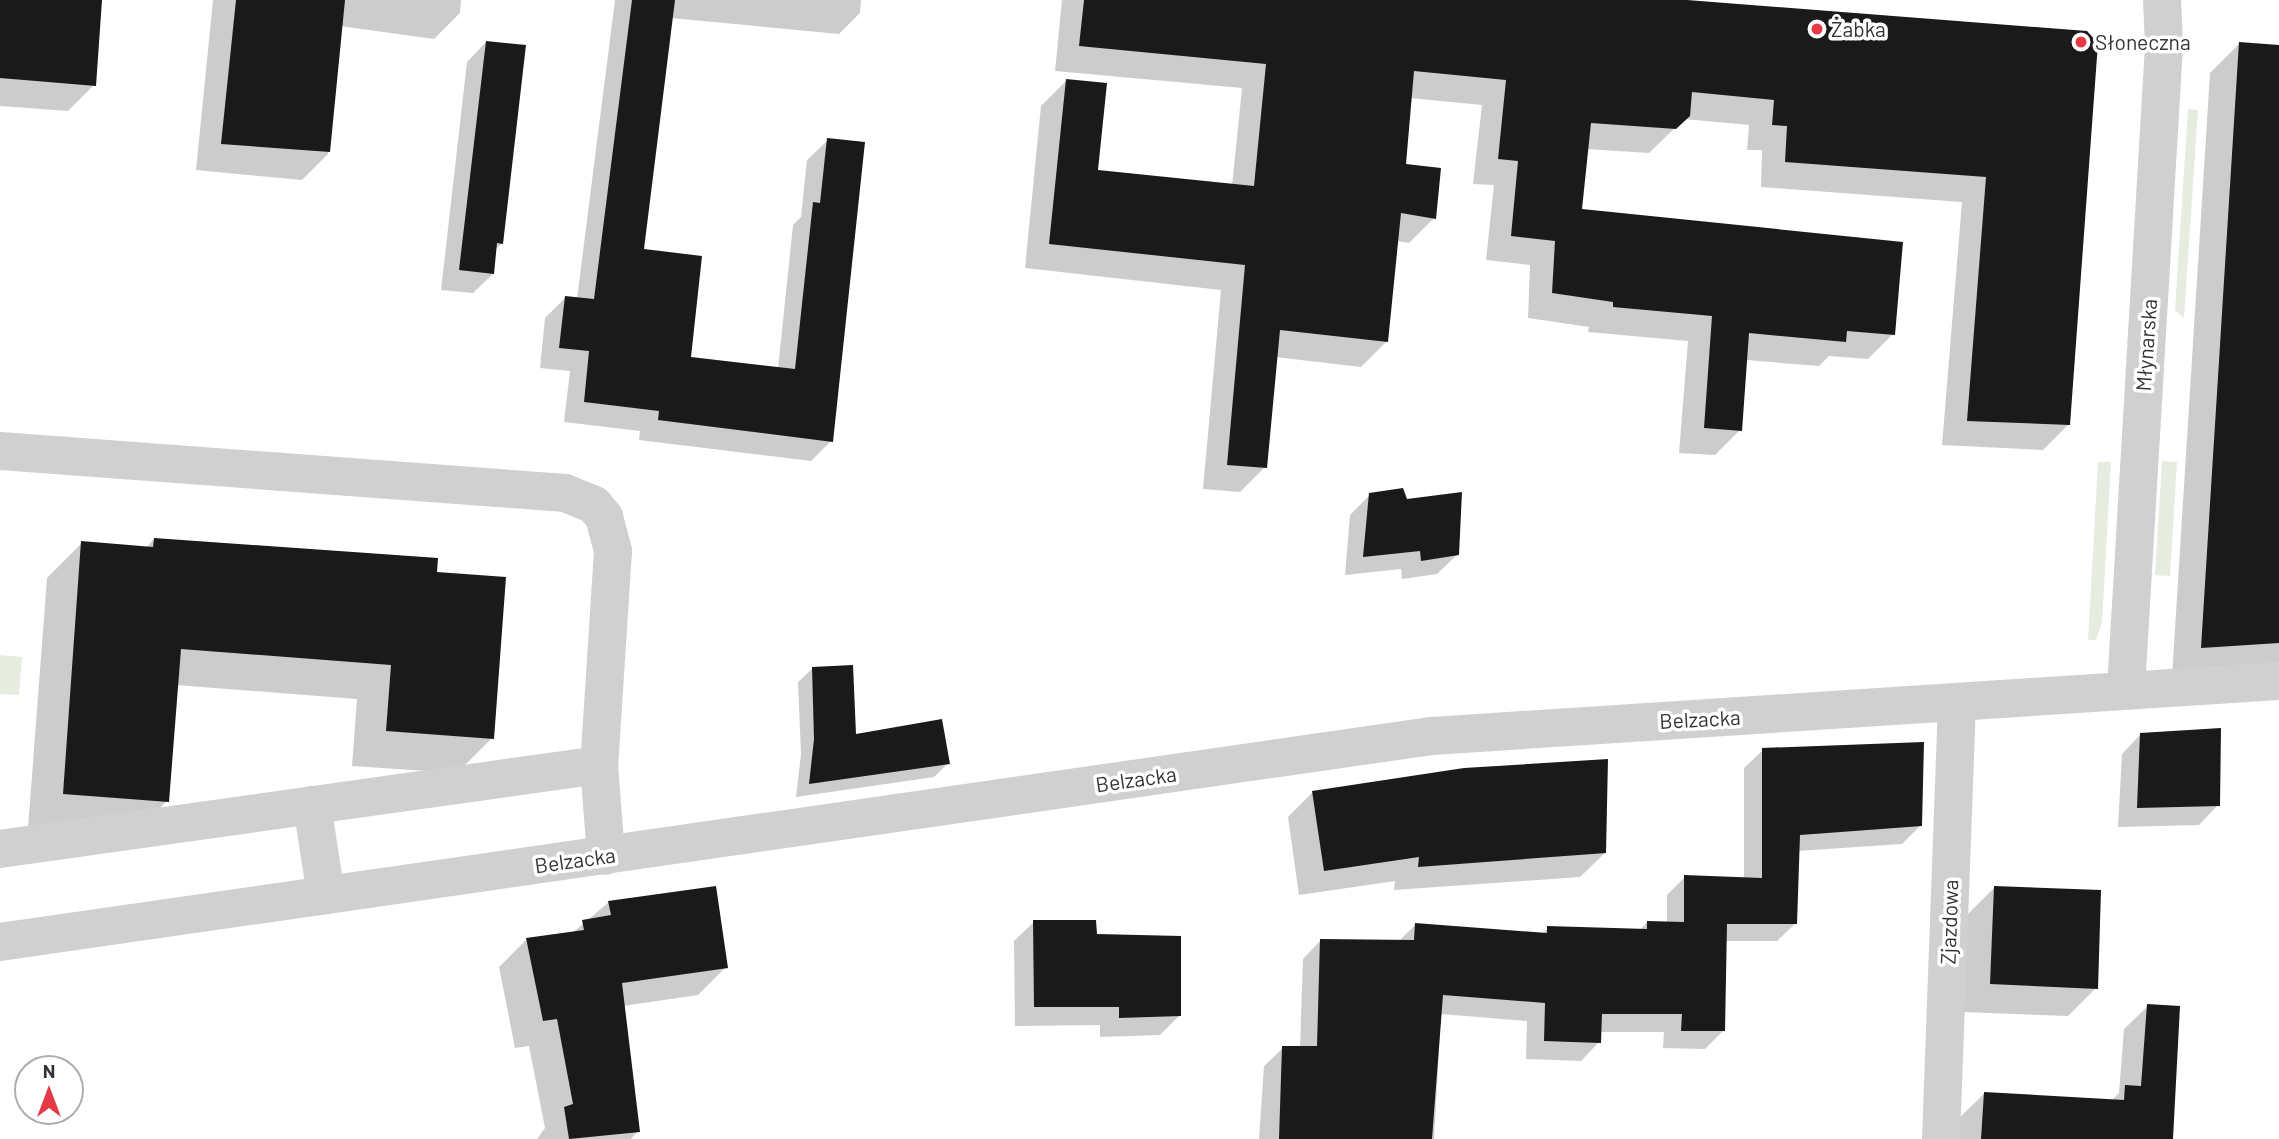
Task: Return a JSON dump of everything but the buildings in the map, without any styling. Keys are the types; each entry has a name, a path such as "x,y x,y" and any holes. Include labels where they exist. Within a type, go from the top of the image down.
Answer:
{"street":[{"name":"Młynarska","path":"2126,689 2164,45 2162,0"},
{"path":"0,451 582,497 604,517 613,551 599,765 606,856"},
{"name":"Belzacka","path":"0,942 1432,736 1957,705 2126,689 2279,681"},
{"name":"Zjazdowa","path":"1941,1139 1957,705"},
{"path":"0,849 599,765"},
{"path":"313,805 326,895"}],"shaded area":[{"path":"2188,109 2198,110 2184,318 2175,310"},
{"path":"2162,461 2177,462 2170,576 2155,575"},
{"path":"2098,462 2111,462 2102,623 2096,640 2088,640"},
{"path":"0,655 22,657 19,695 0,694"}],"place":[{"name":"Żabka","path":"1817,29"},
{"name":"Słoneczna","path":"2081,42"}]}
